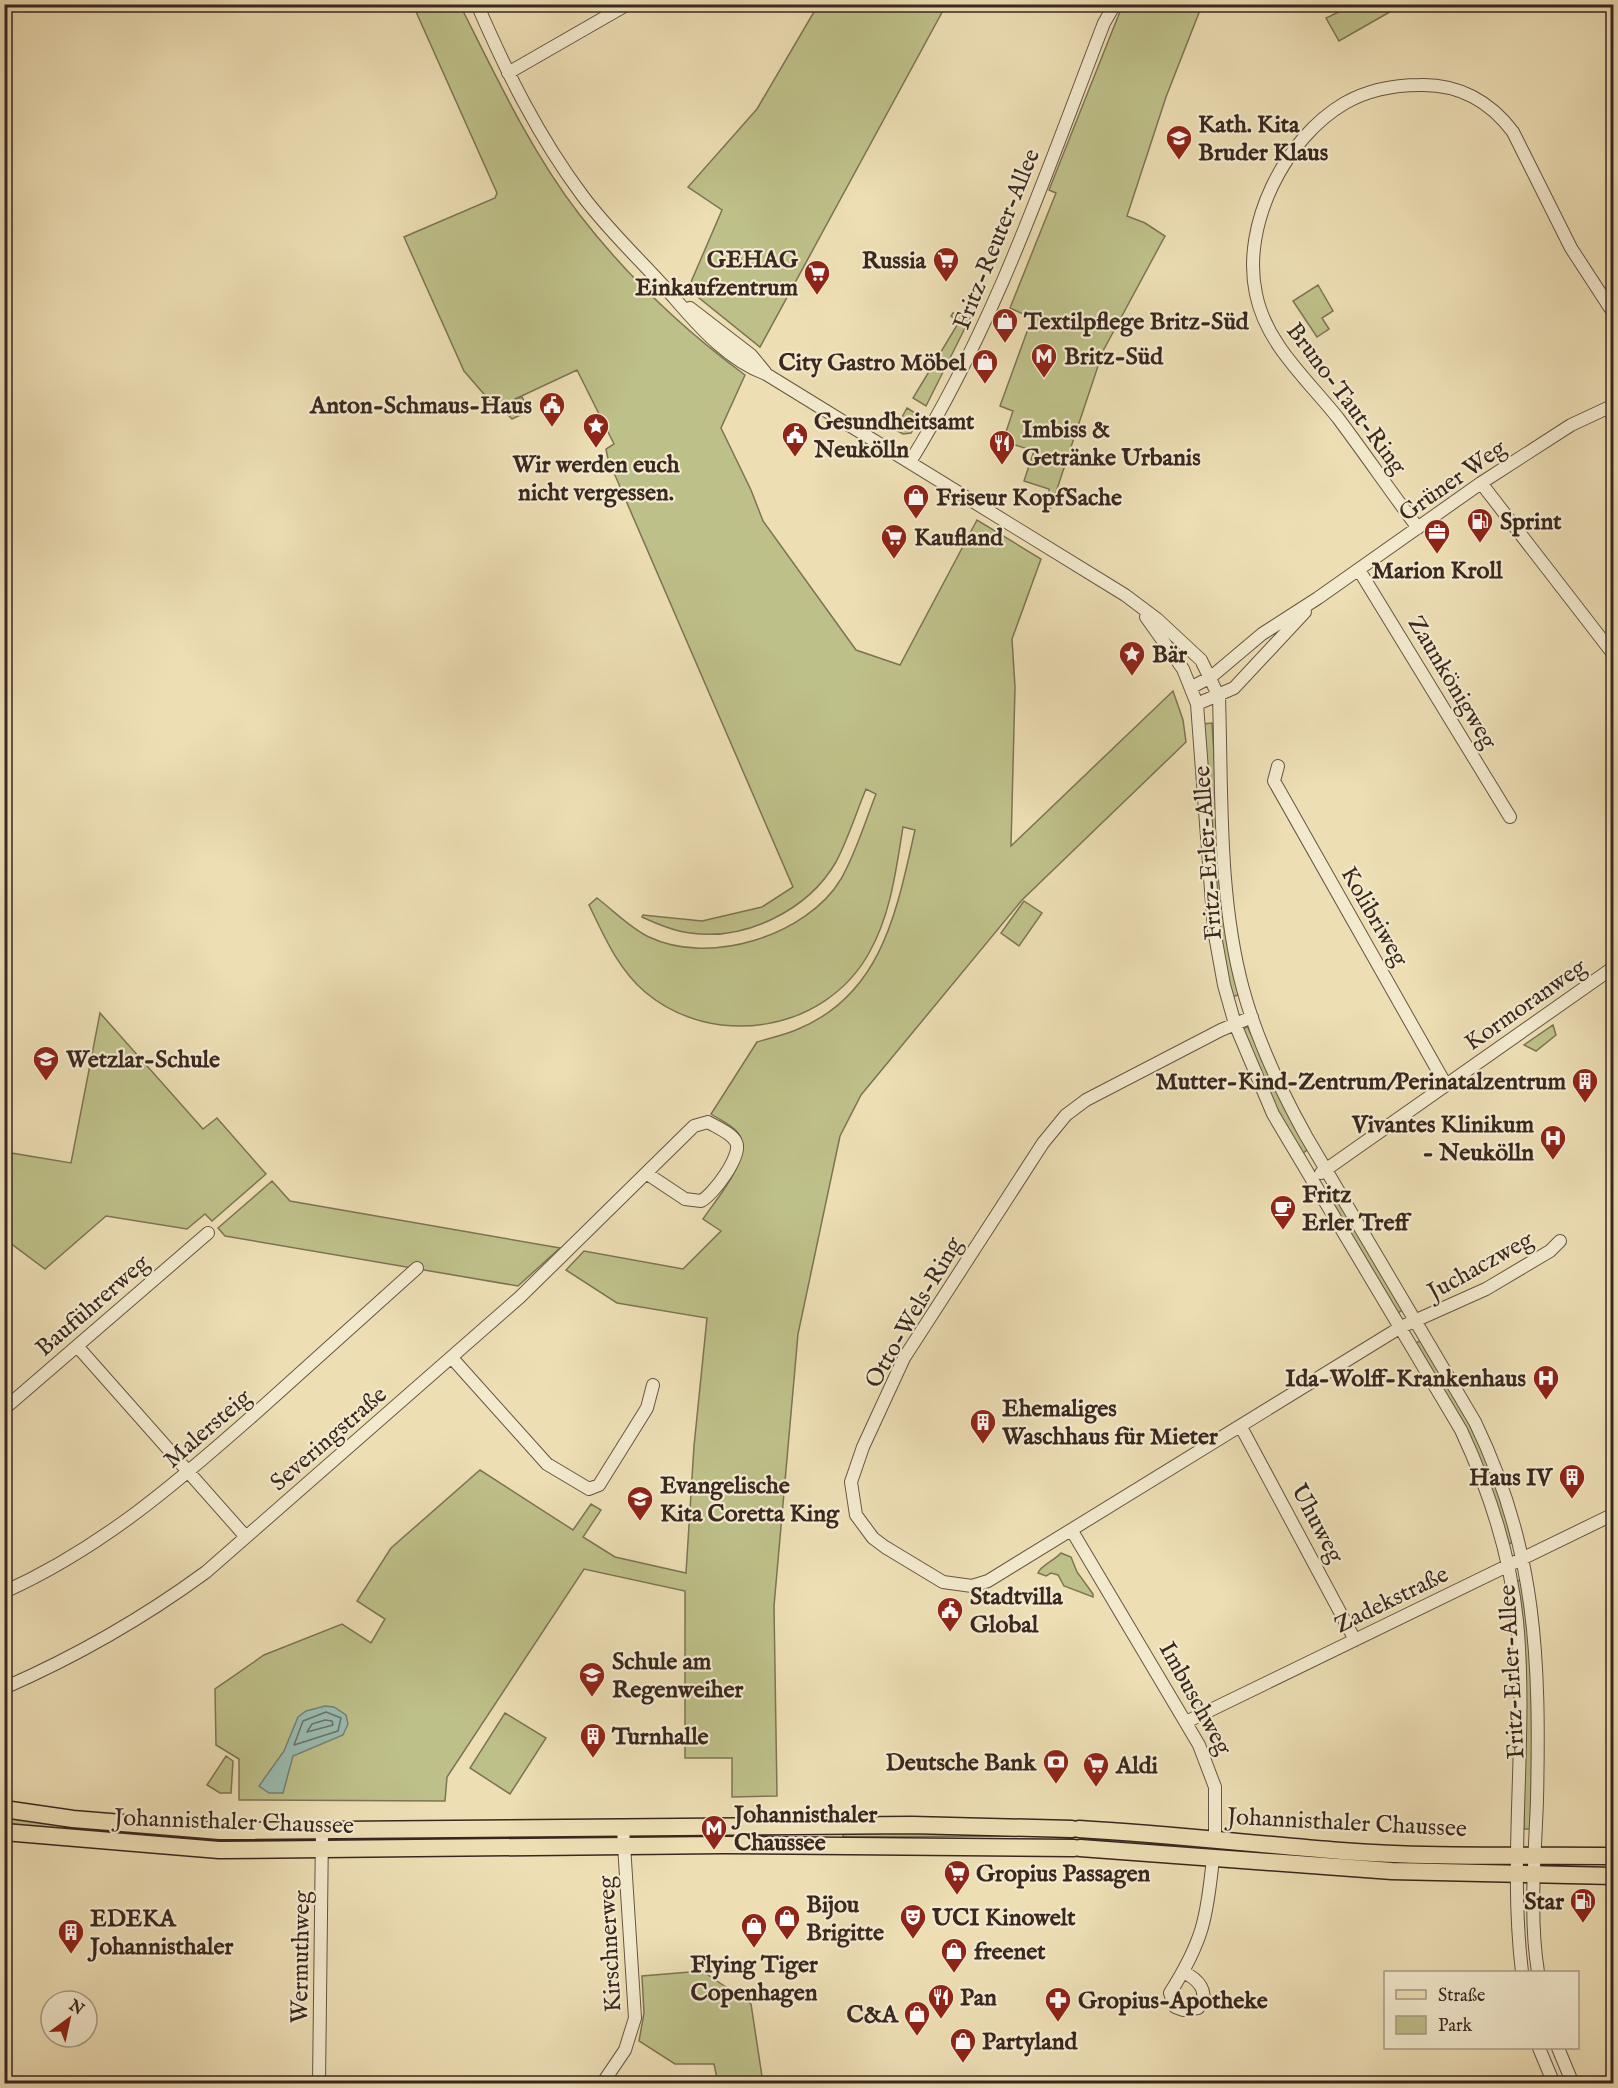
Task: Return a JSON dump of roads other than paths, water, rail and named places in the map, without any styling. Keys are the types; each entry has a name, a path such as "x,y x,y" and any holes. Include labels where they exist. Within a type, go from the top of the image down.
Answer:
{"main road":[{"name":"Johannisthaler Chaussee","path":"4,1809 117,1823 220,1831 912,1825 1076,1829 1428,1855 1614,1856"},
{"path":"116,1842 117,1823"},
{"name":"Johannisthaler Chaussee","path":"4,1832 219,1850 624,1846 1077,1848 1381,1870 1614,1876"},
{"name":"Imbuschweg","path":"1213,1858 1215,1838"}],"street":[{"path":"477,4 508,73 532,118 582,196 631,255 689,316 728,352 750,368 766,374 1102,580 1136,604"},
{"path":"508,73 628,4"},
{"name":"Fritz-Reuter-Allee","path":"910,462 964,367 994,304 1104,23 1108,4"},
{"name":"Fritz-Reuter-Allee","path":"1104,23 1116,4"},
{"name":"Bruno-Taut-Ring","path":"1418,528 1337,418 1278,346 1259,306 1252,262 1257,226 1272,187 1308,135 1344,104 1389,87 1438,86 1461,91 1482,101 1504,120 1520,143 1565,238 1614,314"},
{"name":"Grüner Weg","path":"1211,677 1262,634 1359,570 1481,483 1571,425 1614,405"},
{"path":"1481,483 1614,655"},
{"name":"Zaunkönigweg","path":"1359,570 1510,818"},
{"name":"Grüner Weg","path":"1219,697 1234,688 1318,598"},
{"name":"Fritz-Erler-Allee","path":"1136,604 1169,629 1201,660 1219,697 1227,899 1235,954 1252,1017 1280,1089 1326,1170 1418,1321 1475,1422 1495,1463 1524,1557 1536,1663 1535,1854 1526,1875 1522,1971"},
{"name":"Fritz-Erler-Allee","path":"1136,604 1168,645 1192,687 1197,704 1214,930 1224,985 1235,1024 1274,1114 1439,1389 1480,1471 1497,1519 1517,1619 1520,1674 1518,1854 1526,1875 1538,1971"},
{"path":"1192,687 1211,677"},
{"path":"1197,704 1219,697"},
{"name":"Kolibriweg","path":"1278,766 1274,781 1446,1085"},
{"name":"Kormoranweg","path":"1313,1179 1614,967"},
{"name":"Otto-Wels-Ring","path":"1252,1017 1086,1100 1056,1125 919,1333 892,1383 854,1472 851,1494 853,1504 866,1530 885,1547 943,1582 972,1586 988,1581 1401,1327"},
{"name":"Severingstraße","path":"4,1688 51,1667 140,1618 206,1572 452,1358 559,1261 646,1173 694,1126 701,1122 711,1124 737,1143 735,1158 718,1185 701,1201 689,1201 646,1173"},
{"name":"Bauführerweg","path":"4,1409 208,1233"},
{"name":"Juchaczweg","path":"1418,1321 1486,1289 1550,1251 1560,1241"},
{"name":"Malersteig","path":"4,1592 76,1556 130,1520 190,1472 417,1268"},
{"path":"1401,1327 1418,1321"},
{"path":"77,1346 246,1537"},
{"path":"452,1358 547,1464 589,1489 599,1485 647,1408 653,1384"},
{"name":"Uhuweg","path":"1241,1427 1355,1640"},
{"name":"Zadekstraße","path":"1186,1722 1614,1514"},
{"name":"Imbuschweg","path":"1072,1531 1186,1722 1209,1767 1215,1787 1215,1838"},
{"name":"Kirschnerweg","path":"602,2084 626,2050 635,2018 623,1828"},
{"name":"Wermuthweg","path":"319,2084 322,1831"},
{"name":"Imbuschweg","path":"1183,1972 1201,1984 1204,1995 1198,2008 1183,2010 1175,2007 1170,1993 1199,1942 1206,1919 1213,1858"},
{"path":"1539,2049 1554,2084"},
{"path":"1558,2049 1569,2082"}],"water":[{"path":"325,1706 334,1707 346,1715 348,1724 343,1735 293,1756 283,1793 269,1793 259,1786 284,1751 298,1717 306,1711"}],"place":[{"name":"Kath. Kita Bruder Klaus","path":"1179,161"},
{"name":"Russia","path":"946,283"},
{"name":"GEHAG Einkaufzentrum","path":"817,296"},
{"name":"Textilpflege Britz-Süd","path":"1005,344"},
{"name":"Britz-Süd","path":"1044,379"},
{"name":"City Gastro Möbel","path":"985,385"},
{"name":"Anton-Schmaus-Haus","path":"552,428"},
{"name":"Wir werden euch nicht vergessen.","path":"596,449"},
{"name":"Gesundheitsamt Neukölln","path":"795,458"},
{"name":"Imbiss & Getränke Urbanis","path":"1002,466"},
{"name":"Friseur KopfSache","path":"916,520"},
{"name":"Sprint","path":"1480,544"},
{"name":"Marion Kroll","path":"1437,555"},
{"name":"Kaufland","path":"894,560"},
{"name":"Bär","path":"1132,677"},
{"name":"Wetzlar-Schule","path":"46,1082"},
{"name":"Mutter-Kind-Zentrum/Perinatalzentrum","path":"1585,1104"},
{"name":"Vivantes Klinikum - Neukölln","path":"1553,1161"},
{"name":"Fritz Erler Treff","path":"1283,1231"},
{"name":"Ida-Wolff-Krankenhaus","path":"1546,1401"},
{"name":"Ehemaliges Waschhaus für Mieter","path":"983,1445"},
{"name":"Haus IV","path":"1572,1500"},
{"name":"Evangelische Kita Coretta King","path":"640,1522"},
{"name":"Stadtvilla Global","path":"950,1633"},
{"name":"Schule am Regenweiher","path":"592,1698"},
{"name":"Turnhalle","path":"593,1759"},
{"name":"Deutsche Bank","path":"1056,1785"},
{"name":"Aldi","path":"1096,1788"},
{"name":"Johannisthaler Chaussee","path":"714,1851"},
{"name":"Gropius Passagen","path":"957,1896"},
{"name":"Star","path":"1583,1924"},
{"name":"UCI Kinowelt","path":"913,1940"},
{"name":"Bijou Brigitte","path":"787,1941"},
{"name":"Flying Tiger Copenhagen","path":"754,1949"},
{"name":"EDEKA Johannisthaler","path":"71,1955"},
{"name":"freenet","path":"954,1974"},
{"name":"Pan","path":"941,2020"},
{"name":"Gropius-Apotheke","path":"1058,2023"},
{"name":"C&A","path":"917,2037"},
{"name":"Partyland","path":"963,2064"}]}
